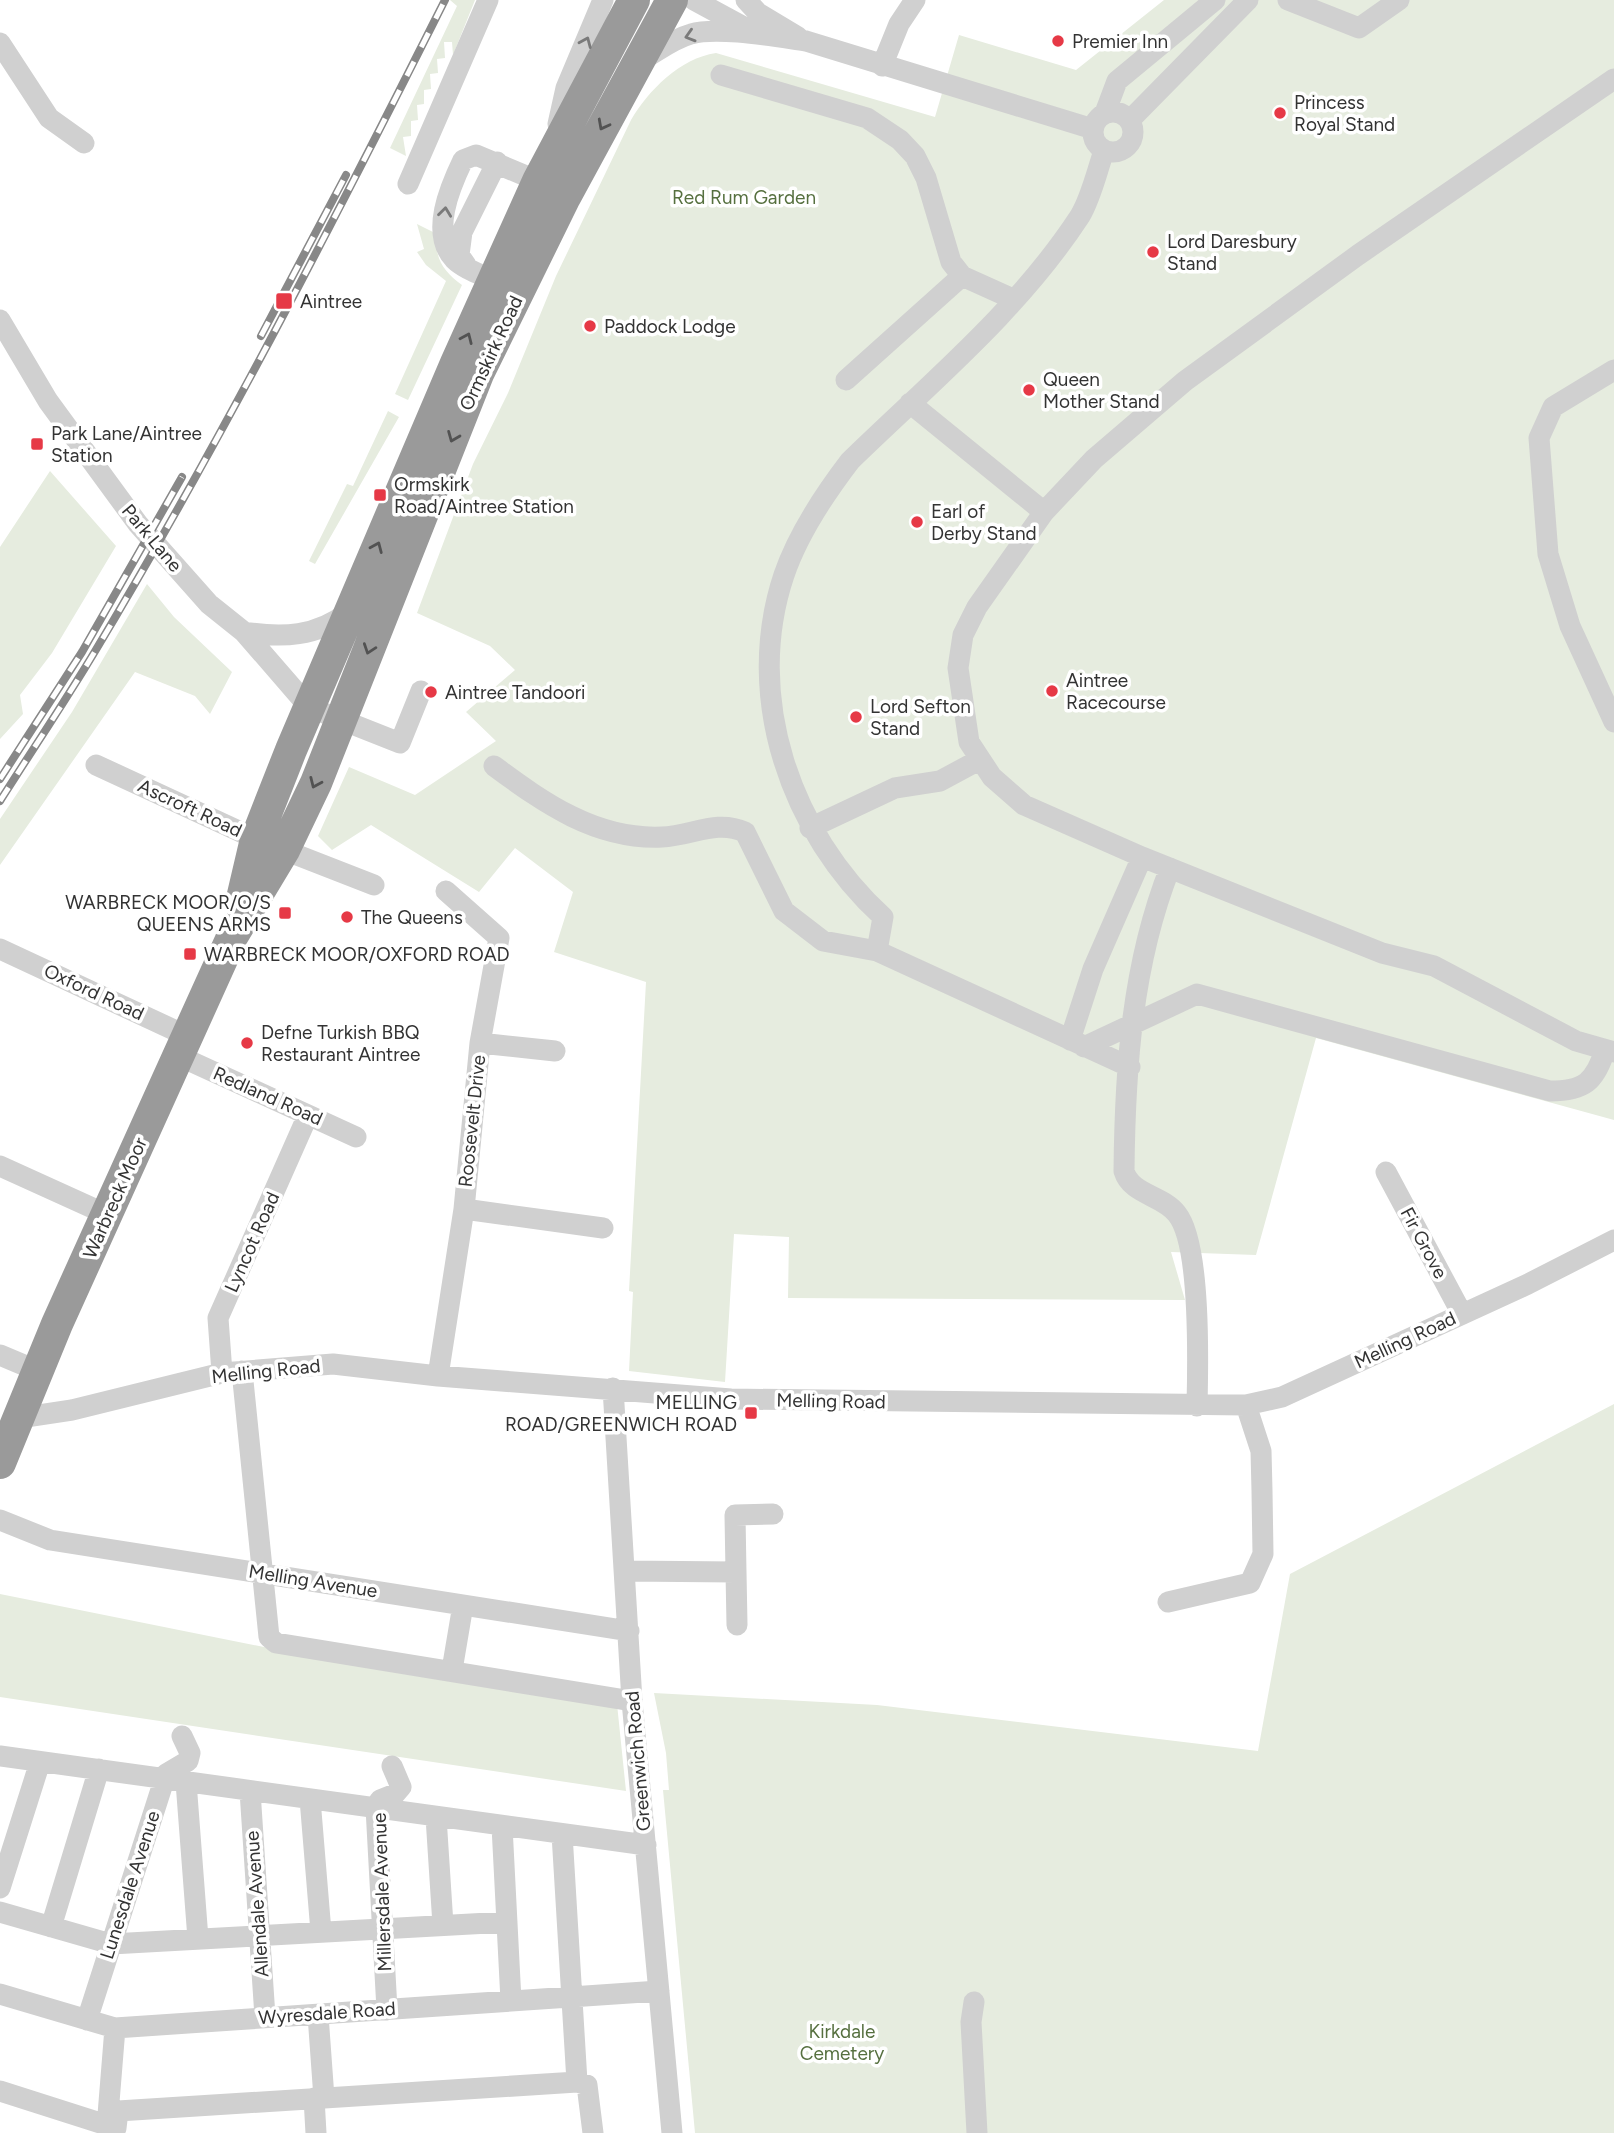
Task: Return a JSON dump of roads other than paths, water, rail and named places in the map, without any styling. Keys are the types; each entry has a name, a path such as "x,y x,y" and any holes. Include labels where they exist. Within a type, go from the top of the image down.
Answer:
{"highway":[{"name":"Ormskirk Road","path":"309,707 351,610 481,274 545,167 634,0"},
{"name":"Ormskirk Road","path":"342,720 478,374 565,197 672,0"},
{"name":"Warbreck Moor","path":"0,1462 233,935 270,844 309,707"},
{"name":"Warbreck Moor","path":"270,844 342,720"}],"street":[{"path":"408,184 488,0"},
{"path":"481,274 456,261 448,251 444,222 445,204 463,160 476,155 497,162 545,167 566,88 604,0"},
{"path":"694,0 758,35"},
{"path":"735,0 752,6 806,41"},
{"path":"882,66 899,24 915,0"},
{"path":"635,65 690,34 758,35 806,41 882,66 1099,121 1118,113 1130,120 1134,133 1128,146 1117,152 1104,151 1095,142 1099,121 1116,81 1216,0"},
{"path":"1130,120 1248,0"},
{"path":"1288,0 1359,28 1399,0"},
{"path":"0,43 50,117 84,143"},
{"path":"721,75 867,118 900,139 915,156 926,178 951,262 962,276 1013,299"},
{"path":"1077,1044 1134,1024 1197,994 1550,1091 1571,1091 1588,1083 1599,1071 1610,1051 1576,1041 1434,966 1382,953 1142,857 1024,805 992,777 969,742 961,704 958,668 962,640 976,607 1044,512 1086,466 1185,381 1358,255 1614,79"},
{"path":"877,950 883,917 830,860 810,828 788,776 773,718 770,663 778,593 805,530 831,485 850,461 988,331 1081,214 1104,151"},
{"path":"481,274 459,255 459,245 497,162"},
{"path":"846,380 962,276"},
{"name":"Park Lane","path":"0,320 48,401 138,524 220,615 244,632 309,707 400,743 421,691"},
{"path":"1614,370 1553,407 1539,438 1548,554 1570,626 1614,722"},
{"path":"910,403 1044,512"},
{"path":"244,632 281,637 310,632 331,626 351,610"},
{"path":"810,828 895,788 940,781 979,760"},
{"name":"Ascroft Road","path":"96,765 270,844 374,885"},
{"path":"494,766 547,805 572,818 616,832 662,837 730,825 745,832 784,911 823,942 877,950 1130,1067"},
{"path":"1077,1044 1093,969 1142,857"},
{"path":"1170,868 1154,911 1140,964 1124,1171 1135,1187 1168,1206 1182,1221 1198,1316 1197,1406"},
{"name":"Roosevelt Drive","path":"438,1376 464,1209 480,1043 499,938 446,891"},
{"name":"Oxford Road","path":"0,948 183,1046"},
{"path":"480,1043 555,1051"},
{"name":"Redland Road","path":"183,1046 245,1086 356,1137"},
{"name":"Lyncot Road","path":"308,1115 218,1318 247,1441 269,1637 276,1643 632,1701"},
{"path":"0,1166 108,1214"},
{"name":"Fir Grove","path":"1387,1172 1462,1314"},
{"path":"464,1209 603,1228"},
{"name":"Melling Road","path":"19,1418 72,1410 232,1372 333,1364 438,1376 731,1398 1246,1405 1282,1397 1614,1240"},
{"path":"0,1356 38,1371"},
{"name":"Greenwich Road","path":"613,1388 632,1701 672,2133"},
{"path":"1168,1602 1250,1583 1263,1554 1261,1451 1246,1405"},
{"path":"737,1625 735,1515 773,1514"},
{"name":"Melling Avenue","path":"0,1520 50,1540 629,1631"},
{"path":"625,1570 736,1572"},
{"path":"452,1670 463,1605"},
{"path":"182,1737 194,1767 198,1939"},
{"path":"0,1756 164,1779 166,1773 194,1767 250,1791 646,1845"},
{"path":"0,1888 40,1762"},
{"name":"Millersdale Avenue","path":"387,2010 376,1808 380,1800 410,1786 392,1766"},
{"path":"51,1927 99,1769"},
{"name":"Lunesdale Avenue","path":"87,2020 164,1779"},
{"name":"Allendale Avenue","path":"250,1791 265,2017"},
{"path":"310,1799 321,1932"},
{"path":"436,1817 443,1925"},
{"path":"502,1826 511,2001"},
{"path":"562,1834 577,2082"},
{"path":"0,1912 111,1944 507,1922"},
{"name":"Wyresdale Road","path":"0,1994 115,2028 659,1991"},
{"path":"974,2002 971,2022 977,2133"},
{"path":"316,2133 319,2098 318,2015"},
{"path":"113,2129 115,2028"},
{"path":"113,2129 118,2111 577,2082 587,2085 593,2133"},
{"path":"0,2091 113,2129"}],"railway":[{"path":"0,801 94,653 187,493 319,248 445,0"},
{"path":"261,336 346,175"},
{"path":"0,779 82,652 182,477"}],"place":[{"name":"Premier Inn","path":"1058,41"},
{"name":"Princess Royal Stand","path":"1280,113"},
{"name":"Lord Daresbury Stand","path":"1153,252"},
{"name":"Aintree","path":"284,301"},
{"name":"Paddock Lodge","path":"590,326"},
{"name":"Queen Mother Stand","path":"1029,390"},
{"name":"Park Lane/Aintree Station","path":"37,444"},
{"name":"Ormskirk Road/Aintree Station","path":"380,495"},
{"name":"Earl of Derby Stand","path":"917,522"},
{"name":"Aintree Racecourse","path":"1052,691"},
{"name":"Aintree Tandoori","path":"431,692"},
{"name":"Lord Sefton Stand","path":"856,717"},
{"name":"WARBRECK MOOR/O/S QUEENS ARMS","path":"285,913"},
{"name":"The Queens","path":"347,917"},
{"name":"WARBRECK MOOR/OXFORD ROAD","path":"190,954"},
{"name":"Defne Turkish BBQ Restaurant Aintree","path":"247,1043"},
{"name":"MELLING ROAD/GREENWICH ROAD","path":"751,1413"}],"park label":[{"name":"Red Rum Garden","path":"744,197"},
{"name":"Kirkdale Cemetery","path":"842,2042"}]}
